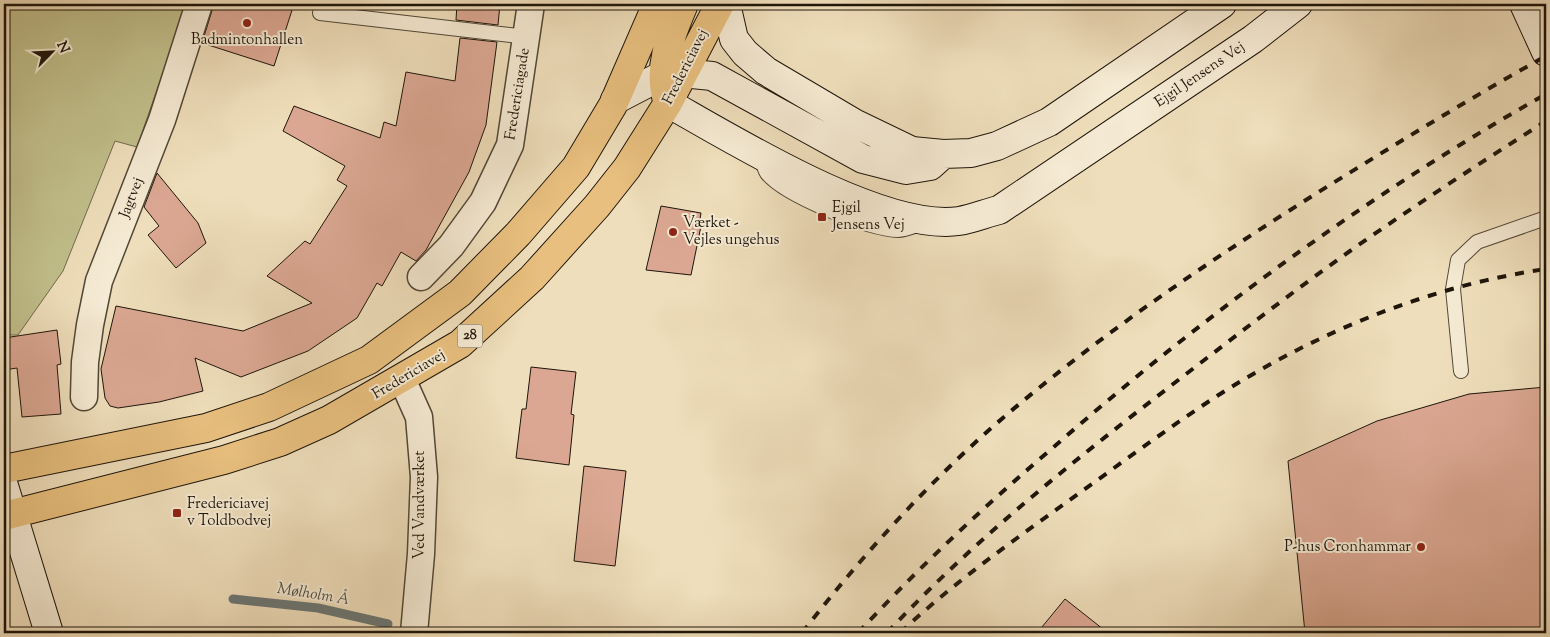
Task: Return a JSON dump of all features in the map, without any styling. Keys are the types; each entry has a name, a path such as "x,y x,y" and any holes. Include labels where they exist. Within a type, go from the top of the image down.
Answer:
{"main road":[{"path":"4,469 206,428 269,407 369,360 460,293 518,234 576,167 615,100 656,4"},
{"path":"668,103 664,91 672,74 667,50 684,4"},
{"name":"Fredericiavej","path":"672,74 720,4"},
{"path":"726,4 734,40 745,54 766,71 854,123 912,151 943,154 971,153 997,146 1049,122 1222,4"},
{"name":"Ejgil Jensens Vej","path":"668,103 760,156 871,206 899,215 931,221 958,221 999,210 1253,39 1298,4"},
{"path":"1524,4 1546,52"},
{"path":"615,100 672,74 712,76 863,159 906,170 930,166 943,154"},
{"name":"Fredericiavej","path":"8,515 224,460 280,442 329,420 460,344 532,278 597,206 627,168 668,103"},
{"path":"4,486 8,515 49,633"}],"street":[{"name":"Jagtvej","path":"84,397 90,325 99,281 162,120 199,4"},
{"name":"Fredericiagade","path":"421,276 451,246 483,202 510,145 531,4"},
{"name":"Ved Vandværket","path":"402,379 419,417 424,477 421,554 414,633"}],"lane":[{"path":"320,13 527,37"},
{"path":"1460,370 1453,289 1458,260 1477,242 1546,218"}],"shaded area":[{"path":"4,4 187,4 137,147 115,141 63,271 18,335 4,335"}],"building":[{"name":"Badmintonhallen","path":"214,4 294,4 274,66 202,43"},
{"path":"457,4 500,4 498,25 456,20"},
{"path":"460,38 497,42 486,125 469,172 426,250 416,261 401,252 382,286 377,283 357,318 308,351 241,377 195,358 203,391 159,402 118,408 110,406 105,398 101,369 116,306 243,331 312,303 267,276 305,241 310,244 347,186 337,180 345,166 283,131 294,106 380,138 384,122 396,126 406,72 455,81"},
{"path":"157,173 198,223 206,243 176,268 148,235 159,226 144,207"},
{"path":"661,206 701,213 699,225 701,226 691,275 646,270"},
{"path":"57,330 61,364 57,365 61,414 22,417 17,368 4,370 4,338"},
{"path":"531,367 576,372 571,414 574,415 569,465 516,458 522,409 526,409"},
{"name":"P-hus Cronhammar","path":"1546,387 1546,633 1305,633 1288,461 1377,421 1469,394"},
{"path":"584,466 626,471 615,566 574,561"},
{"path":"1065,599 1108,633 1037,633"}],"waterway":[{"name":"Mølholm Å","path":"233,599 318,608 388,624"}],"railway":[{"path":"802,633 875,545 954,462 1011,411 1088,349 1168,291 1291,209 1439,118 1546,56"},
{"path":"858,633 905,584 979,513 1030,467 1172,348 1292,257 1354,213 1481,132 1546,94"},
{"path":"887,633 950,570 1016,510 1155,398 1350,251 1546,121"},
{"path":"900,633 965,577 1012,542 1183,419 1255,373 1334,332 1375,315 1459,287 1546,269"}],"place":[{"name":"Badmintonhallen","path":"247,23"},
{"name":"Ejgil Jensens Vej","path":"822,217"},
{"name":"Værket - Vejles ungehus","path":"673,232"},
{"name":"Fredericiavej v Toldbodvej","path":"177,513"},
{"name":"P-hus Cronhammar","path":"1421,547"}]}
